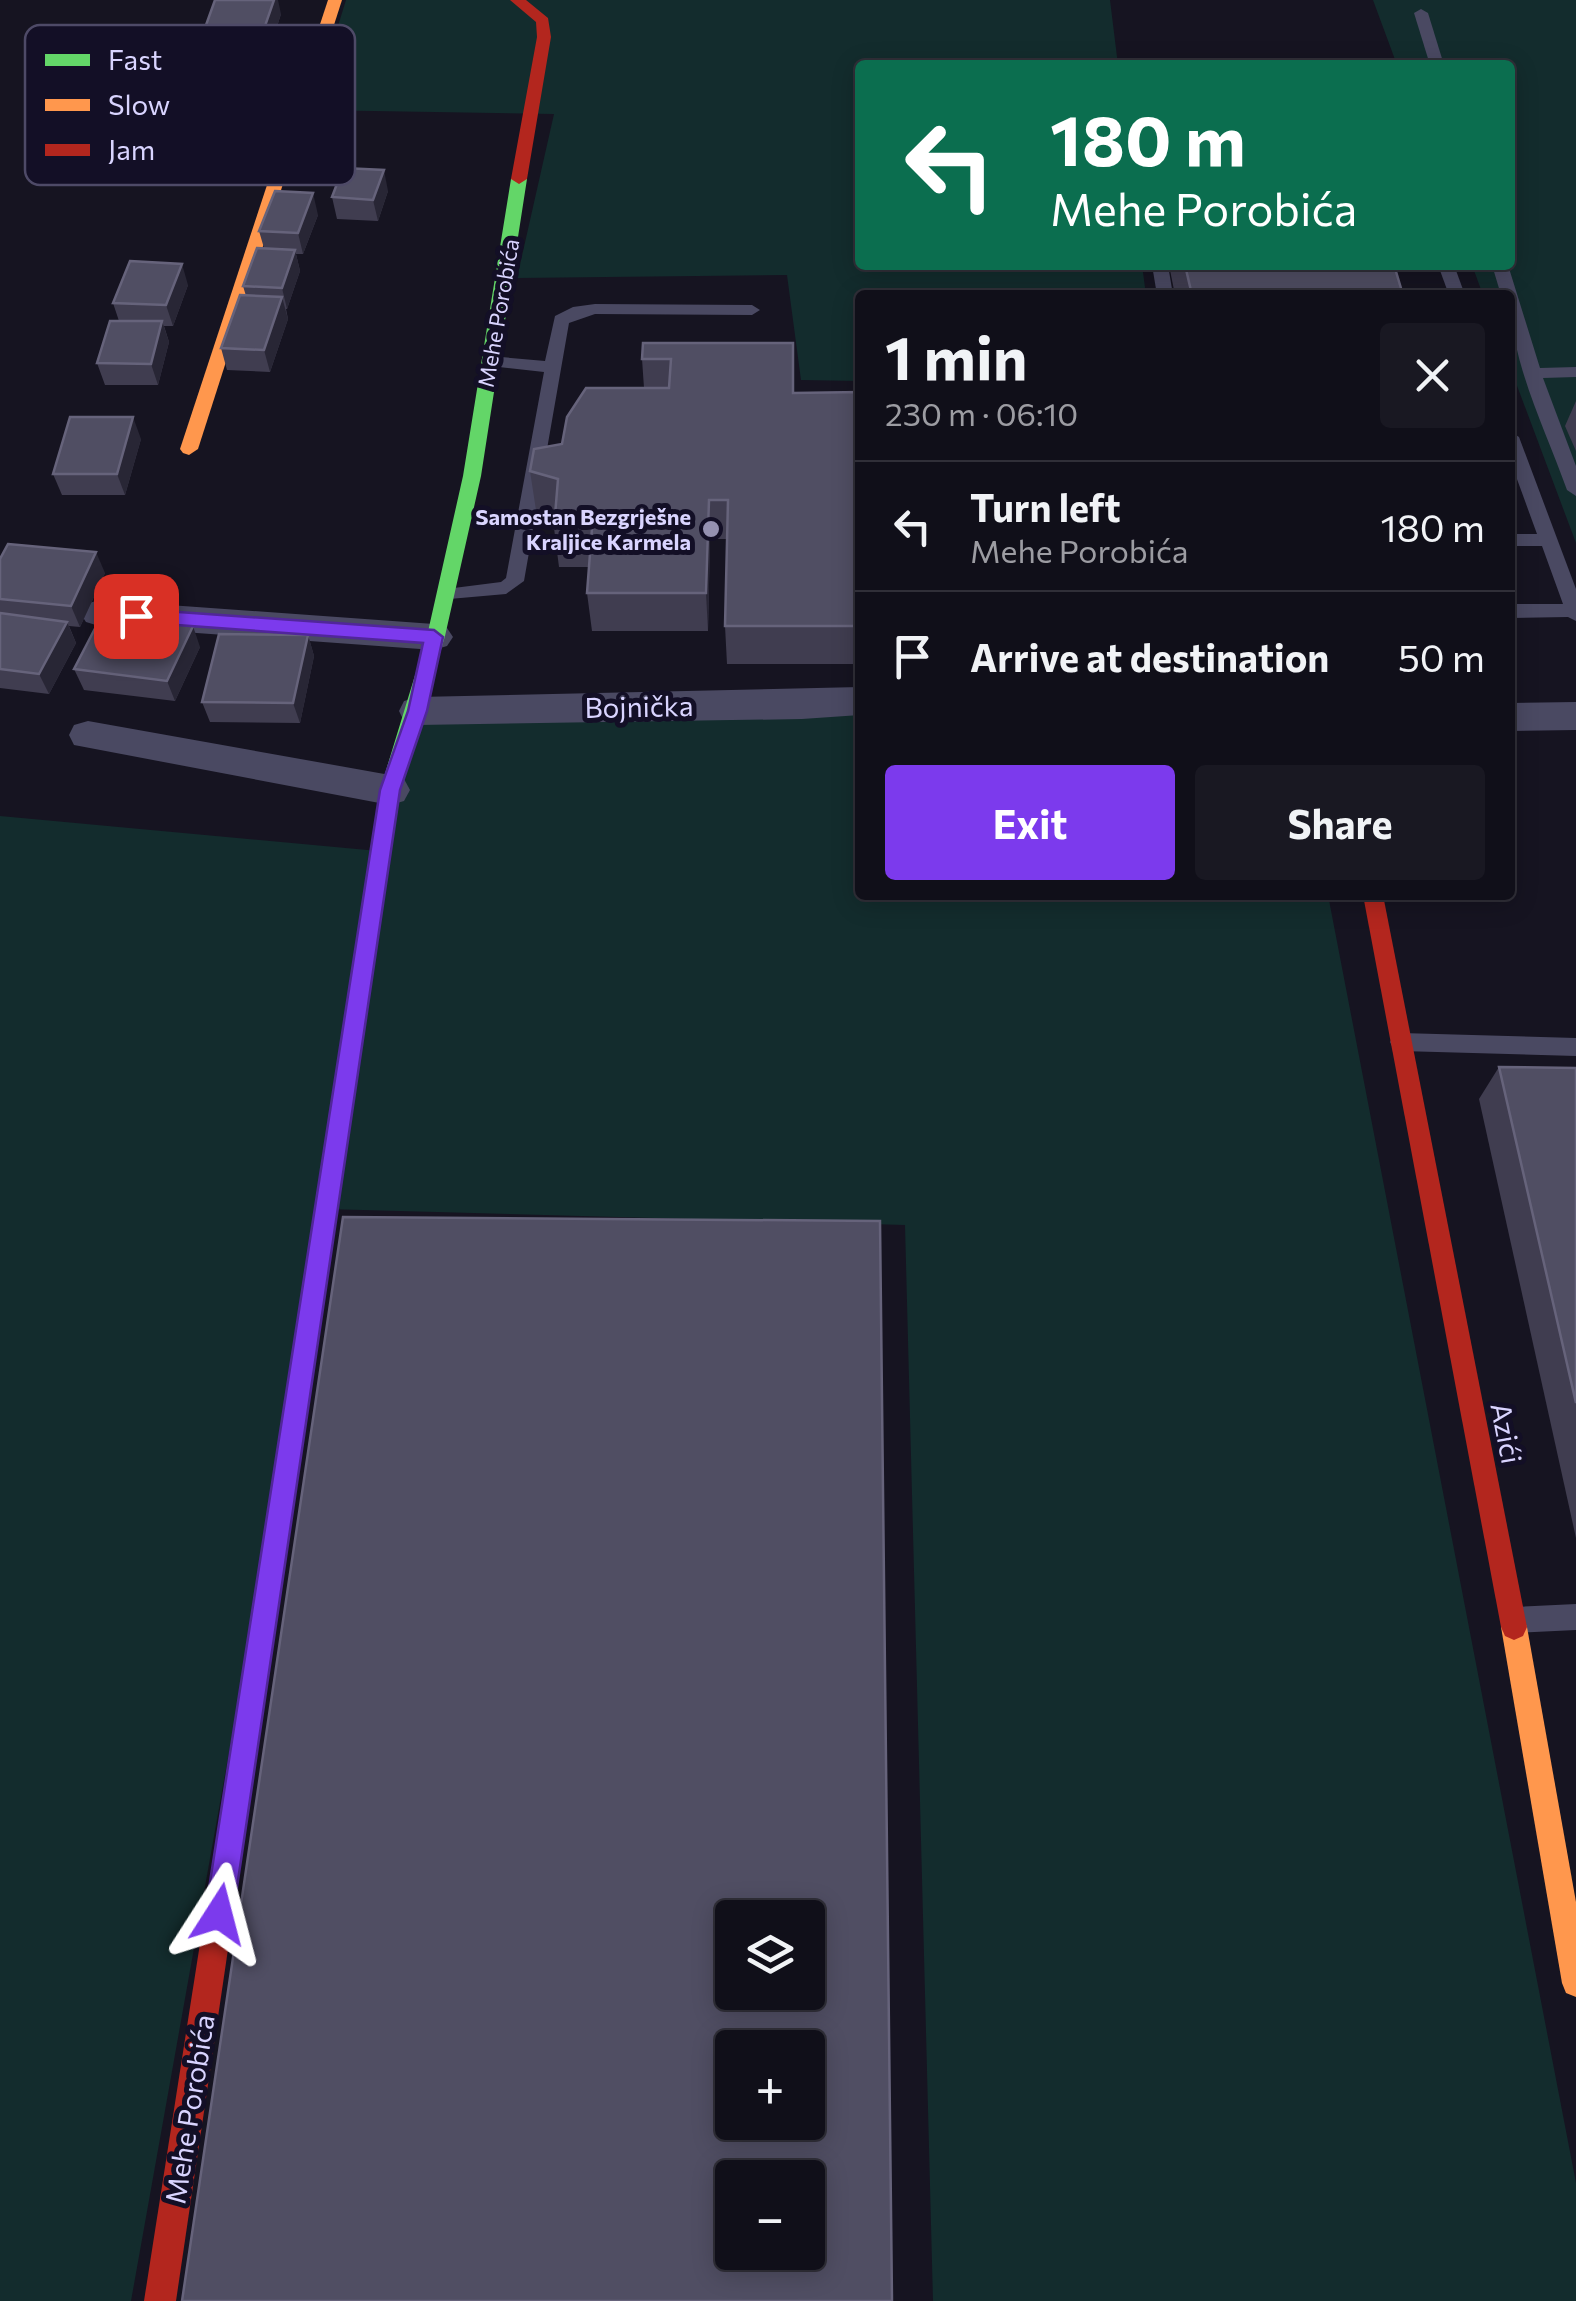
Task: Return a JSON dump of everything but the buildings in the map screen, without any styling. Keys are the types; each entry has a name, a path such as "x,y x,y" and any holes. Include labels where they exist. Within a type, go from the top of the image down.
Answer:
{"street":[{"path":"327,25 335,0"},
{"name":"Mehe Porobića","path":"160,2301 390,790 418,711 444,595 502,304 526,124 545,38 542,21 517,0"},
{"path":"189,449 275,185"},
{"path":"100,613 434,637"},
{"name":"Bojnička","path":"418,711 802,705 855,700"},
{"path":"1515,716 1576,716"},
{"path":"88,735 390,790"},
{"name":"Azići","path":"1374,900 1513,1620 1576,1984"}],"lane":[{"path":"1421,13 1435,60"},
{"path":"444,595 506,588 515,581 561,320 579,310 752,310"},
{"path":"1515,313 1576,490"},
{"path":"490,361 551,367"},
{"path":"1534,373 1576,372"},
{"path":"1515,451 1575,612 1515,611"},
{"path":"1515,540 1548,540"},
{"path":"1401,1042 1576,1047"},
{"path":"1513,1620 1576,1618"}],"green space":[{"path":"346,0 1110,0 1117,60 855,60 855,270 1143,270 1145,290 855,290 855,381 801,380 787,275 517,278 554,114 355,111 355,25 338,25"},
{"path":"1373,0 1576,0 1576,543 1515,380 1515,290 1481,290 1474,270 1515,270 1515,60 1395,60"},
{"path":"417,701 855,701 855,900 1329,900 1576,2183 1576,2301 933,2301 905,1225 326,1209 131,2301 0,2301 0,816 378,851"}],"traffic: fast":[{"path":"372,907 390,790 436,636 472,476 519,179"}],"traffic: slow":[{"path":"327,25 335,0"},
{"path":"189,449 275,185"},
{"path":"264,1618 372,907"},
{"path":"1514,1627 1576,1983"}],"traffic: jam":[{"path":"517,0 543,21 544,37 519,179"},
{"path":"1374,900 1514,1627"},
{"path":"160,2301 264,1618"}],"place":[{"name":"Samostan Bezgrješne Kraljice Karmela","path":"711,529"}],"route":[{"path":"136,616 434,637 418,711 390,790 219,1914"}]}
